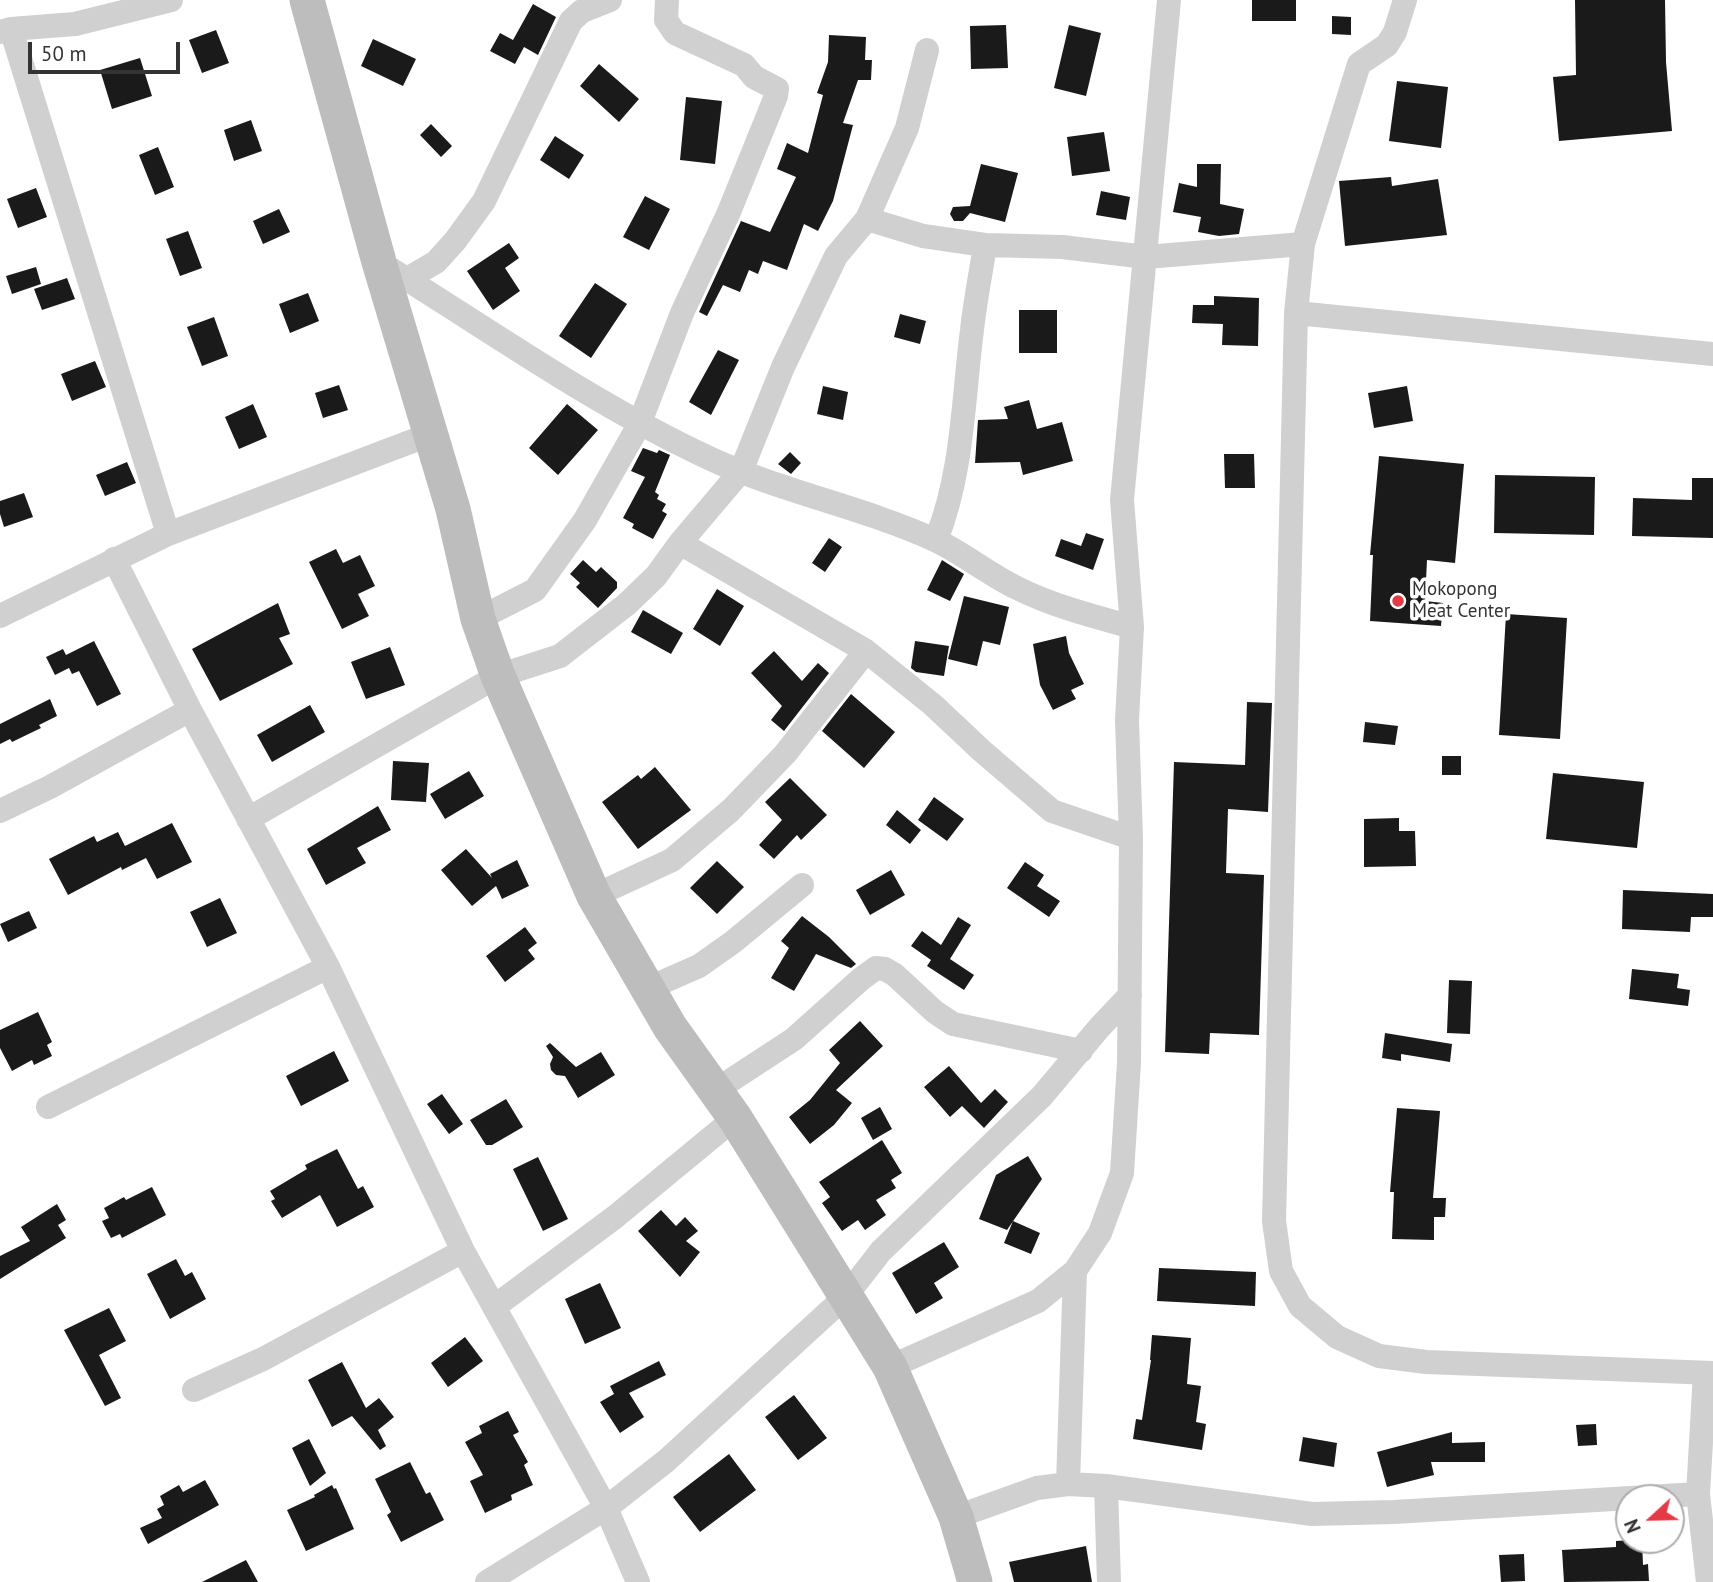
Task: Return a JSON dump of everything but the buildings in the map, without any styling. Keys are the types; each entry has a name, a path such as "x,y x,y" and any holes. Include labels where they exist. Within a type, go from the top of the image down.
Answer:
{"street":[{"path":"168,534 5,30 75,24 171,0"},
{"path":"307,0 393,270 431,435 453,509 478,619 498,676 594,896 670,1027 726,1104 890,1367 956,1517 975,1582"},
{"path":"393,270 436,262 455,241 484,201 571,21 582,11 610,0"},
{"path":"478,619 535,590 585,520 639,425 682,313 729,212 777,89 754,77 744,65 675,33 666,20 667,0"},
{"path":"890,1367 1038,1301 1075,1271 1100,1233 1122,1173 1129,1063 1131,838 1127,720 1132,627 1122,500 1170,0"},
{"path":"1405,0 1395,32 1387,45 1359,64 1303,244 1296,313 1274,1221 1281,1271 1300,1306 1337,1337 1379,1356 1426,1362 1709,1373 1698,1494 1708,1582"},
{"path":"248,819 498,676 560,656 627,604 656,576 680,543 741,471 783,367 836,256 867,219 907,128 927,50"},
{"path":"867,219 923,236 985,245 1062,247 1146,257 1303,244"},
{"path":"936,540 946,515 962,435 972,328 985,245"},
{"path":"393,270 458,314 639,425 741,471 936,540 1015,587 1059,606 1132,627"},
{"path":"1296,313 1713,354"},
{"path":"0,616 168,534 431,435"},
{"path":"680,543 866,651 933,705 1052,811 1131,838"},
{"path":"114,559 190,710 328,967 463,1251 606,1508 638,1582"},
{"path":"594,896 672,860 732,810 785,754 866,651"},
{"path":"0,811 50,787 190,710"},
{"path":"649,988 699,966 733,942 802,885"},
{"path":"48,1107 328,967"},
{"path":"494,1307 615,1217 726,1104 876,968 885,969 895,975 935,1012 953,1024 1081,1051"},
{"path":"487,1582 606,1508 666,1461 846,1296 881,1251 1042,1096 1130,995"},
{"path":"194,1390 276,1352 463,1251"},
{"path":"1068,1484 1075,1271"},
{"path":"956,1517 1037,1488 1068,1484 1105,1486 1312,1514 1394,1512 1698,1494"},
{"path":"1105,1486 1109,1582"}],"place":[{"name":"Mokopong Meat Center","path":"1398,601"}]}
